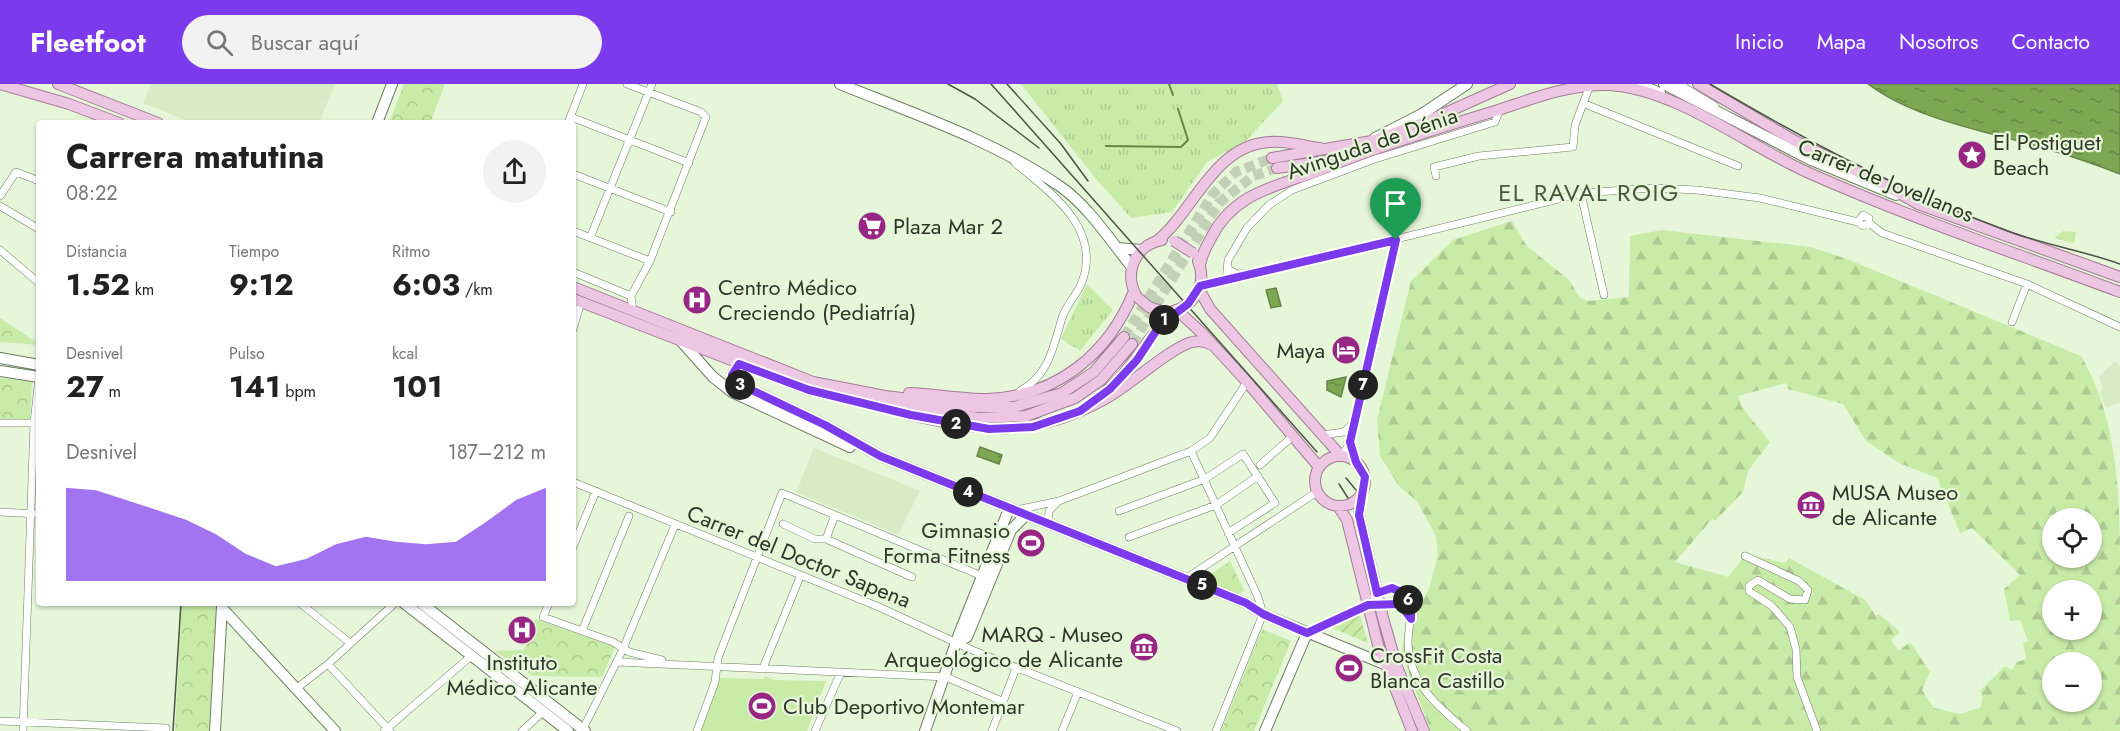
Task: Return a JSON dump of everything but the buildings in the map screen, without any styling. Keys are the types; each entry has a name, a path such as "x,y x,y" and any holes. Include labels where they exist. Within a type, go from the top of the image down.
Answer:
{"main road":[{"path":"0,84 69,104 111,120"},
{"path":"58,84 71,86 151,120"},
{"name":"Avinguda de Dénia","path":"1357,155 1275,163 1372,141 1423,123 1510,84"},
{"name":"Carrer de Jovellanos","path":"1698,84 1795,141 1885,185 1918,204 2120,277"},
{"name":"Avinguda de Dénia","path":"1200,266 1201,258 1214,233 1230,210 1239,202 1357,155 1535,97 1590,85"},
{"name":"Carrer de Jovellanos","path":"1590,85 1627,87 1674,102 1807,172 2120,292"},
{"path":"0,91 44,97"},
{"name":"Avinguda de Dénia","path":"1157,241 1179,221 1207,180 1235,154 1266,142 1281,141 1333,149"},
{"path":"1178,310 1164,312 1149,308 1135,294 1131,283 1131,266 1142,250 1157,241 1174,241 1193,253 1200,266 1200,288 1210,309 1341,456 1356,462 1365,477 1359,515 1380,606 1392,649 1424,731"},
{"path":"576,288 813,382 846,389 975,407 997,408 1029,405 1076,386 1128,341 1101,380 1075,399 1026,416 1004,419 978,418 861,401"},
{"path":"1080,411 1123,376 1160,325 1188,304 1200,288"},
{"path":"846,389 1004,398 1043,388 1081,366 1108,337 1135,294"},
{"path":"577,300 809,390 937,421 1007,429 1049,423 1080,411 1131,383 1182,345 1204,341 1214,346"},
{"path":"1178,310 1247,382 1318,467"},
{"path":"1341,456 1324,461 1318,467 1315,479 1317,492 1328,503 1338,506 1352,504 1361,495"},
{"path":"1338,506 1347,520 1384,664 1412,731"}],"street":[{"path":"569,120 583,84"},
{"path":"627,84 700,112 706,117 671,212 650,261 631,296 633,310"},
{"path":"590,238 652,84"},
{"path":"840,84 948,128 995,150 1062,188 1087,212 1131,266"},
{"name":"Avinguda de Dénia","path":"1372,141 1383,132 1422,114 1467,84"},
{"name":"Carrer de Jovellanos","path":"1638,84 1657,91 1674,102"},
{"name":"Carrer de Jovellanos","path":"1664,84 1811,160 1918,204"},
{"name":"Carrer de Jovellanos","path":"1679,84 1704,98 1737,122"},
{"path":"1436,176 1434,166 1479,156 1573,147 1575,125 1585,104 1590,85"},
{"path":"69,104 71,86"},
{"path":"378,120 389,87"},
{"path":"1585,104 1738,166"},
{"name":"Avinguda de Dénia","path":"1226,281 1228,260 1247,228 1269,205 1292,190 1375,159 1495,122 1500,109"},
{"path":"576,122 629,139 689,163"},
{"path":"1004,398 1029,386 1040,377 1050,361 1063,315 1082,283 1086,251 1074,217 1062,203 1007,156"},
{"path":"0,196 16,172 36,180"},
{"path":"576,175 671,212"},
{"path":"1200,288 1581,194 1653,188 1697,190 1760,198 1858,222 1863,226 1869,223 1882,233 2027,284 2120,327"},
{"path":"1581,194 1604,295"},
{"path":"0,206 36,227"},
{"path":"576,232 650,261"},
{"path":"1341,456 1350,442 1396,240"},
{"path":"1117,248 1142,250"},
{"path":"0,250 36,280"},
{"path":"1228,269 1237,274 1258,273"},
{"path":"576,273 631,296"},
{"path":"2012,322 2027,284"},
{"path":"680,340 713,377 732,392 864,453 880,456"},
{"path":"0,358 36,364"},
{"path":"739,364 732,375 739,384 880,456 1246,603 1263,614 1384,664 1392,649"},
{"path":"0,371 36,377"},
{"path":"1009,509 1030,509 1059,501 1191,451 1210,438 1247,382"},
{"path":"22,731 35,514 34,423 36,405"},
{"path":"763,408 770,406 808,424 845,437"},
{"path":"1322,435 1344,432 1355,421"},
{"path":"0,423 34,423"},
{"path":"1260,465 1293,436"},
{"path":"1350,442 1356,462"},
{"path":"1191,451 1258,597 1263,614 1216,731"},
{"path":"1119,511 1205,479 1243,454 1275,503 1228,533"},
{"path":"1129,537 1216,505 1258,476"},
{"name":"Carrer del Doctor Sapena","path":"576,483 800,577 879,607 1016,668 1178,731"},
{"path":"576,540 596,491"},
{"path":"1185,579 1317,492"},
{"path":"697,731 755,557 782,493 982,576"},
{"path":"1048,523 1049,511 1059,501"},
{"path":"1009,509 1011,530"},
{"path":"926,731 945,674 1009,509"},
{"path":"0,512 35,514"},
{"path":"957,643 967,638 1011,530 1027,514"},
{"path":"826,539 835,515"},
{"path":"582,631 629,516"},
{"path":"783,524 815,539 826,539 912,577"},
{"path":"425,606 584,730 623,649 675,525"},
{"path":"1744,556 1799,581 1809,590 1805,600 1795,601 1758,580 1749,586 1749,591 1772,606 1790,627 1796,649 1797,677 1817,731"},
{"path":"763,668 800,577"},
{"path":"1265,731 1307,633 1368,605 1377,593 1392,588 1403,593 1411,610 1410,654 1424,690 1441,709 1467,731"},
{"path":"1368,605 1400,604 1411,619"},
{"path":"222,606 335,731"},
{"path":"215,731 222,606"},
{"path":"304,606 350,644"},
{"path":"297,688 328,664 392,606"},
{"path":"408,606 470,657 568,731"},
{"path":"548,606 543,617 623,649 669,663"},
{"path":"328,664 387,730 470,657"},
{"path":"617,662 841,672 945,674 1004,702"},
{"path":"992,731 1016,668"},
{"path":"815,731 841,672"},
{"path":"1062,731 1078,692"},
{"path":"522,731 543,712"},
{"path":"0,721 166,729"}],"shaded area":[{"path":"151,84 335,84 320,120 186,120 143,103"},
{"path":"2115,361 2120,366 2120,403 2106,407 2099,392 2103,390 2099,376"},
{"path":"814,448 920,491 898,535 796,492"}],"green space":[{"path":"404,84 445,84 431,120 390,120"},
{"path":"1021,84 1277,84 1283,101 1245,142 1207,162 1172,212 1131,218 1097,180"},
{"path":"1512,221 1526,245 1569,280 1580,298 1588,301 1629,297 1630,236 1662,230 1811,247 1847,259 2081,356 2104,408 2115,464 2119,523 2120,731 1431,731 1401,653 1406,628 1429,589 1438,555 1436,536 1417,501 1399,486 1380,456 1377,420 1411,281 1453,240","holes":["1786,383 1788,389 1843,404 1866,441 1899,463 1937,478 1960,533 1972,528 2020,575 2004,589 2010,621 2020,620 2028,641 2023,643 2026,659 2017,662 2012,670 2005,666 1980,691 1983,698 1980,708 1960,714 1934,708 1922,690 1930,672 1910,642 1899,651 1891,640 1900,632 1879,614 1876,616 1865,600 1789,558 1785,563 1746,554 1728,577 1675,562 1712,519 1715,521 1743,492 1748,471 1770,442 1741,406 1738,396"]},
{"path":"2063,231 2076,232 2074,243 2054,238"},
{"path":"1087,284 1113,310 1080,351 1061,339"},
{"path":"0,318 36,342 36,345 0,342"},
{"path":"0,378 32,381 30,420 0,419"},
{"path":"1230,561 1244,590 1240,594 1205,582 1204,579"},
{"path":"182,606 218,606 211,731 175,731"},
{"path":"1360,615 1368,643 1333,628"},
{"path":"535,619 615,647 602,677 533,676 495,651 524,650"},
{"path":"1262,629 1291,641 1254,731 1221,731"},
{"name":"Club Deportivo Montemar","path":"765,676 774,680 826,681 807,731 700,731 720,678 763,679"}],"water":[{"path":"1868,84 2120,84 2120,174 2085,161 1932,116 1888,97"},
{"path":"1276,288 1281,306 1271,308 1266,290"},
{"path":"1346,377 1341,397 1327,390 1327,381"},
{"path":"980,447 1002,455 999,464 977,456"}],"waterway":[{"path":"1169,84 1173,95"},
{"path":"1106,146 1181,147 1188,140 1178,109"}],"tunnel":[{"path":"1124,337 1213,194 1236,172 1272,158"},
{"path":"1132,344 1219,203 1253,176 1277,168"}],"tram line":[{"path":"948,84 975,99 1039,148"},
{"path":"991,84 1317,452"},
{"path":"1007,84 1061,144 1088,181"},
{"path":"1710,84 1820,146 1932,200 2010,232 2120,264"},
{"path":"1346,478 1356,490"},
{"path":"1339,484 1348,498"},
{"path":"173,731 181,606"}],"place":[{"name":"El Postiguet Beach","path":"1972,155"},
{"name":"Plaza Mar 2","path":"872,226"},
{"name":"Centro Médico Creciendo (Pediatría)","path":"697,300"},
{"name":"Maya","path":"1346,350"},
{"name":"MUSA Museo de Alicante","path":"1811,505"},
{"name":"Gimnasio Forma Fitness","path":"1031,543"},
{"name":"Instituto Médico Alicante","path":"522,630"},
{"name":"MARQ - Museo Arqueológico de Alicante","path":"1144,647"},
{"name":"CrossFit Costa Blanca Castillo","path":"1349,668"},
{"name":"Club Deportivo Montemar","path":"762,706"}],"district":[{"name":"EL RAVAL ROIG","path":"1589,193"}],"route":[{"path":"1396,240 1350,442 1356,462 1365,477 1359,515 1377,593 1392,588 1403,593 1408,600 1411,619 1400,604 1368,605 1307,633 1263,614 1246,603 880,456 825,425 733,380 733,370 739,364 809,390 911,415 989,429 1016,430 1033,427 1080,411 1110,389 1137,360 1164,320 1193,300 1200,286 1396,240"}]}
